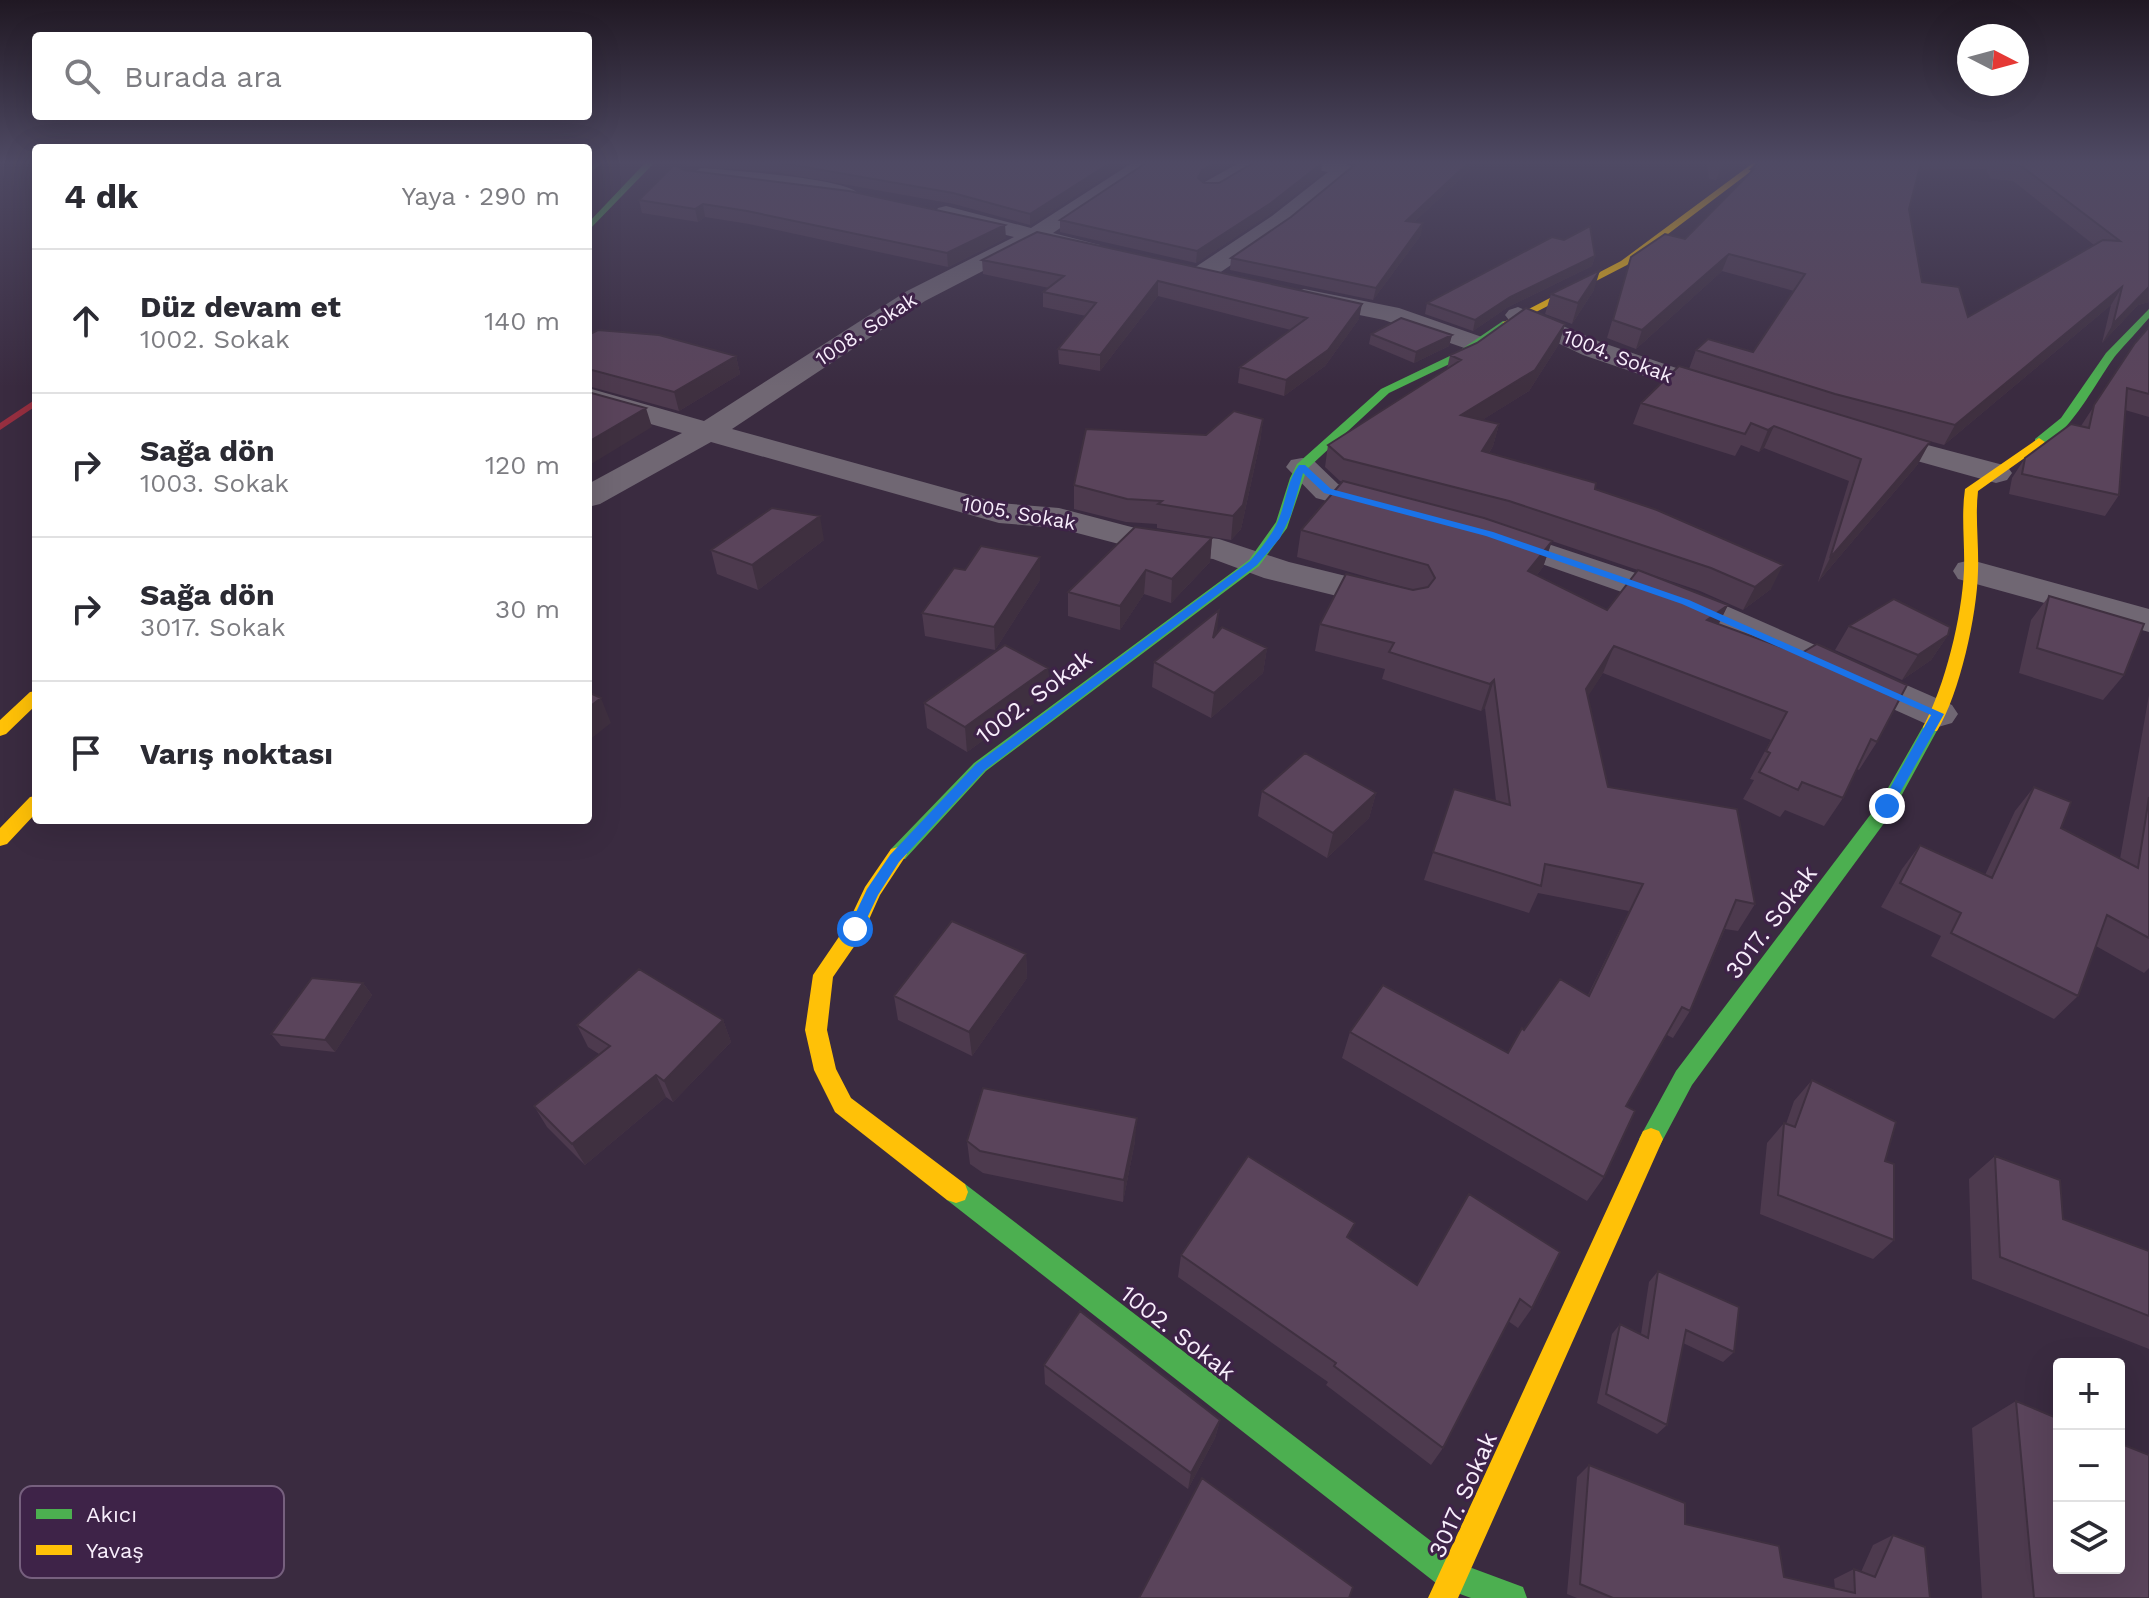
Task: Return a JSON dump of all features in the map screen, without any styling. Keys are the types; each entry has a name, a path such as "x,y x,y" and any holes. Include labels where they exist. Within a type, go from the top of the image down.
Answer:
{"main road":[{"name":"1002. Sokak","path":"1512,1598 1452,1576 843,1105 825,1070 816,1030 823,975 855,929 872,892 894,858 980,767 1254,563 1275,538 1286,515 1295,477 1302,467 1385,391 1460,355 1473,343 1518,315 1624,263 1658,238"},
{"name":"3017. Sokak","path":"1443,1598 1637,1164 1684,1078 1887,806 1938,714 1966,619 1971,571 1967,516 1972,489 2065,421 2110,355 2146,319"},
{"path":"0,730 32,700"},
{"path":"0,839 32,806"}],"street":[{"name":"1008. Sokak","path":"592,495 709,431 916,296 1030,238"},
{"path":"1051,238 1113,254"},
{"path":"1233,281 1196,272 1253,238"},
{"path":"1277,291 1390,313 1473,343"},
{"name":"1004. Sokak","path":"1518,315 1593,349 1749,402"},
{"name":"1005. Sokak","path":"592,398 855,476 999,513 1059,518 1138,539 1219,549 1254,563 1407,603"},
{"path":"1836,429 1996,473"},
{"path":"1302,467 1327,491 1444,522 1686,602 1938,714"},
{"path":"1971,571 2149,621"}],"building":[{"path":"874,238 979,238 947,253"},
{"path":"1026,238 1062,238 1362,304 1328,350 1286,380 1240,367 1307,318 1158,281 1100,355 1058,349 1096,303 1043,292 1064,276 982,260"},
{"path":"1138,238 1218,238 1197,251"},
{"path":"1261,238 1412,238 1376,288 1231,258"},
{"path":"1551,238 1564,240 1592,238 1595,256 1510,297 1475,320 1427,303"},
{"path":"1660,238 1914,238 1922,282 1959,287 1968,317 2103,240 2149,238 2149,287 2113,324 2122,287 1955,425 1835,394 1696,350 1708,339 1753,352 1805,274 1729,254 1642,330 1613,320 1631,257"},
{"path":"1600,270 1578,303 1551,294"},
{"path":"1526,308 1565,324 1535,370 1461,415 1499,424 1482,451 1596,483 1595,489 1657,510 1783,565 1755,587 1711,568 1509,501 1344,459 1328,445 1461,360 1450,355 1477,343"},
{"path":"1401,318 1452,335 1416,352 1371,334"},
{"path":"2149,327 2149,394 2127,388 2119,495 2022,474 2025,458 2071,424 2089,428 2094,405"},
{"path":"598,330 659,335 736,356 674,392 592,370 592,333"},
{"path":"1679,366 1930,442 1830,558 1861,459 1774,426 1768,430 1751,423 1745,434 1641,403"},
{"path":"592,393 646,408 592,440"},
{"path":"1234,411 1263,419 1243,505 1233,516 1158,504 1162,501 1127,499 1074,485 1086,429 1206,435"},
{"path":"1343,481 1484,518 1552,541 1528,571 1607,610 1638,570 1728,605 1707,620 1800,654 1817,644 1907,685 1877,742 1871,739 1843,798 1802,782 1798,790 1759,772 1770,753 1766,751 1787,712 1614,646 1586,689 1608,787 1737,809 1755,904 1736,900 1690,1011 1682,1007 1626,1106 1635,1111 1604,1177 1350,1032 1383,985 1508,1053 1522,1028 1524,1030 1560,979 1589,996 1643,884 1545,864 1541,886 1433,852 1454,789 1510,805 1494,680 1490,684 1389,652 1394,643 1320,624 1346,574 1413,590 1428,587 1435,578 1428,565 1301,530"},
{"path":"772,508 820,516 752,565 711,550"},
{"path":"1135,527 1212,538 1172,579 1146,570 1120,606 1068,592"},
{"path":"981,546 1040,557 994,627 922,613 954,568 965,570"},
{"path":"2049,596 2144,624 2124,675 2037,648"},
{"path":"1894,599 1950,627 1948,635 1918,655 1849,626"},
{"path":"1219,610 1213,638 1222,627 1267,648 1214,693 1154,662"},
{"path":"1005,645 1048,668 965,727 924,703"},
{"path":"592,694 601,698 592,705"},
{"path":"1305,753 1376,793 1333,833 1262,791"},
{"path":"2034,787 2071,802 2061,828 2138,868 2149,797 2149,938 2107,915 2078,996 1951,933 1961,913 1900,883 1920,845 1992,878"},
{"path":"952,921 1026,954 969,1032 894,996"},
{"path":"639,969 723,1020 664,1081 656,1075 572,1144 534,1106 610,1046 577,1025"},
{"path":"312,978 363,983 325,1040 271,1034"},
{"path":"1812,1080 1896,1122 1885,1161 1894,1164 1894,1240 1778,1195 1784,1123 1795,1127"},
{"path":"983,1088 1137,1118 1124,1180 980,1151 967,1141"},
{"path":"1248,1156 1355,1223 1347,1237 1417,1285 1469,1194 1560,1252 1532,1308 1520,1299 1443,1448 1334,1366 1336,1363 1181,1255"},
{"path":"1995,1156 2060,1180 2063,1219 2149,1251 2149,1316 2000,1257"},
{"path":"1658,1271 1739,1307 1734,1352 1686,1330 1667,1425 1606,1394 1620,1324 1648,1338"},
{"path":"1080,1311 1220,1420 1191,1473 1044,1365"},
{"path":"2016,1401 2053,1416 2053,1574 2125,1574 2125,1445 2149,1455 2149,1598 2034,1598"},
{"path":"1589,1465 1685,1503 1685,1524 1779,1546 1784,1577 1855,1593 1854,1569 1875,1577 1893,1535 1925,1547 1930,1598 1613,1598 1580,1584"},
{"path":"1202,1478 1353,1587 1349,1598 1139,1598"}],"waterway":[{"path":"0,427 32,405"}],"traffic: fast":[{"path":"2039,442 2065,421 2110,355 2149,312"},
{"path":"898,854 980,767 1254,563 1283,522 1302,467 1385,391 1460,355 1507,323"},
{"path":"1651,1139 1684,1078 1887,806 1931,727"},
{"path":"956,1192 1452,1576 1512,1598"}],"traffic: slow":[{"path":"1507,323 1624,263 1658,238"},
{"path":"1931,727 1938,714 1966,610 1971,575 1972,489 2039,442"},
{"path":"0,730 32,700"},
{"path":"0,839 32,806"},
{"path":"898,854 872,892 855,929 823,975 816,1030 825,1070 843,1105 956,1192"},
{"path":"1443,1598 1651,1139"}],"route":[{"path":"855,929 872,892 894,858 980,767 1254,563 1275,538 1286,515 1295,477 1302,467 1327,491 1489,534 1686,602 1938,714 1887,806"}]}
